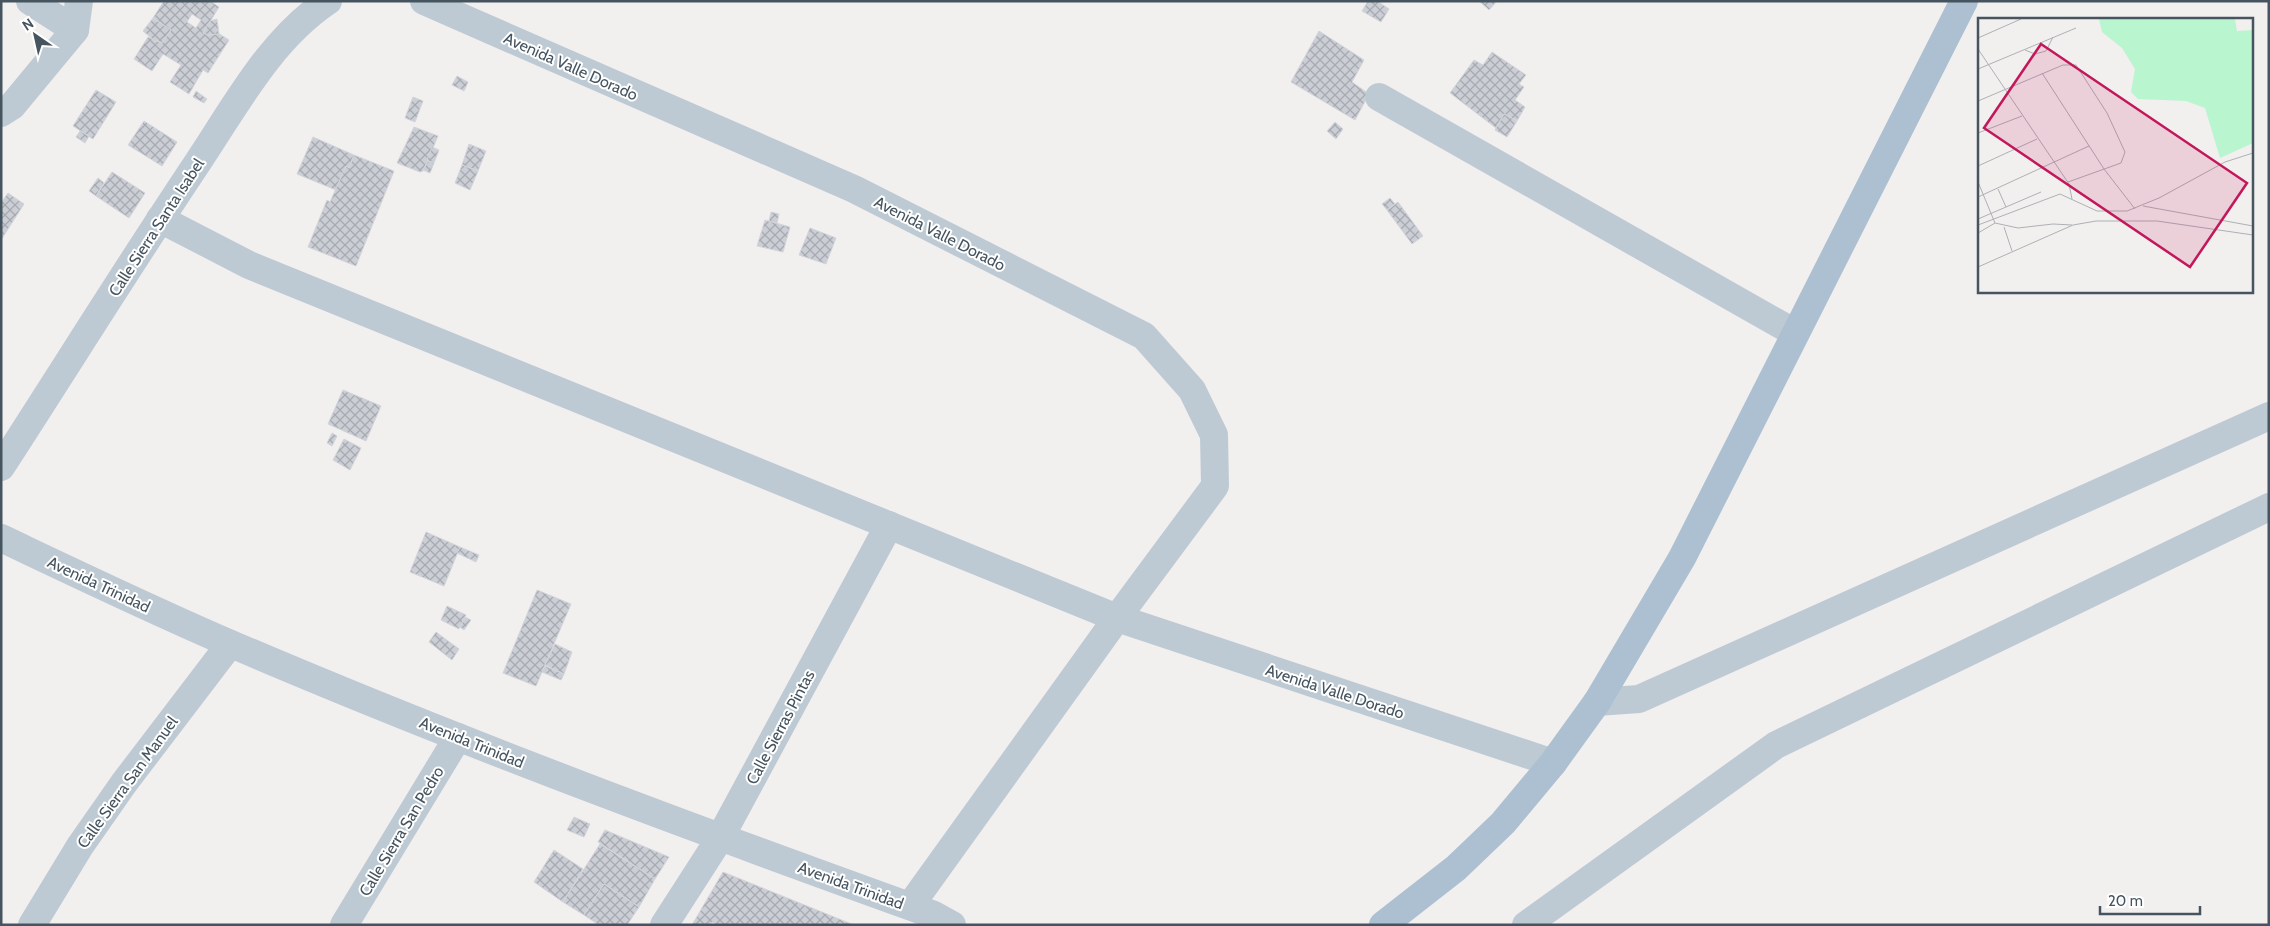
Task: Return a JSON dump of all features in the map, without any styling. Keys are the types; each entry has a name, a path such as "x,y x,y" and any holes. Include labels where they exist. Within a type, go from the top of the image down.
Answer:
{"main road":[{"path":"1383,925 1456,868 1503,823 1553,763 1597,702 1682,558 1964,1"}],"street":[{"path":"30,1 75,30"},
{"path":"1,113 12,106 75,30 79,1"},
{"name":"Calle Sierra Santa Isabel","path":"1,467 160,218 274,49 305,17 328,1"},
{"name":"Avenida Valle Dorado","path":"424,1 854,189 1144,336 1192,390 1214,435 1215,486 1117,618"},
{"path":"1379,97 1795,333"},
{"name":"Avenida Valle Dorado","path":"160,218 249,265 1117,618 1553,763"},
{"path":"1597,702 1639,699 2269,416"},
{"path":"1526,925 1776,745 2269,507"},
{"name":"Calle Sierras Pintas","path":"664,925 720,838 889,525"},
{"name":"Avenida Trinidad","path":"1,538 230,644 458,737 720,838 934,915 952,925"},
{"path":"910,906 1117,618"},
{"name":"Calle Sierra San Manuel","path":"32,925 80,846 124,783 230,644"},
{"name":"Calle Sierra San Pedro","path":"344,925 458,737"}],"building":[{"path":"164,1 210,1 219,7 203,33 208,35 218,33 229,40 208,73 203,70 189,94 170,82 181,65 163,54 152,71 134,59 148,37 162,43 171,30 153,18","holes":["192,14 201,20 196,28 187,22"]},
{"path":"1368,1 1377,1 1389,9 1381,22 1362,11"},
{"path":"1479,1 1497,1 1489,10"},
{"path":"153,18 171,30 162,43 157,40 156,42 143,31"},
{"path":"217,19 219,34 208,35 203,33 210,21"},
{"path":"1319,31 1364,60 1352,82 1369,94 1355,120 1291,82"},
{"path":"1492,52 1526,75 1519,84 1524,87 1515,100 1525,107 1517,121 1504,114 1496,128 1450,93 1474,60 1483,65"},
{"path":"457,76 468,82 464,91 452,85"},
{"path":"96,90 116,102 93,139 73,126"},
{"path":"196,91 207,99 204,103 193,97"},
{"path":"413,97 423,101 415,122 405,118"},
{"path":"1504,114 1517,121 1507,137 1495,130"},
{"path":"144,121 177,142 162,166 128,145"},
{"path":"1335,122 1343,129 1336,139 1327,131"},
{"path":"414,127 438,136 423,171 420,172 397,163"},
{"path":"80,131 89,136 85,143 76,137"},
{"path":"313,137 354,155 349,168 346,166 336,190 297,174"},
{"path":"469,144 486,151 478,171 462,165"},
{"path":"432,147 439,150 434,163 427,160"},
{"path":"354,155 394,171 356,266 308,247 327,200 330,202 346,166 349,168"},
{"path":"428,161 434,163 430,173 423,170"},
{"path":"462,165 478,171 470,190 455,183"},
{"path":"112,172 145,193 129,218 96,196"},
{"path":"98,178 104,183 96,196 89,191"},
{"path":"8,193 24,204 1,240 1,203"},
{"path":"1390,198 1395,204 1387,210 1382,204"},
{"path":"1398,202 1423,236 1412,244 1387,210"},
{"path":"771,212 779,214 777,223 769,221"},
{"path":"765,220 790,227 783,252 757,246"},
{"path":"810,228 836,238 826,264 799,255"},
{"path":"343,390 381,406 366,441 328,424"},
{"path":"332,433 337,436 332,446 327,443"},
{"path":"344,439 361,448 350,470 333,460"},
{"path":"426,532 460,547 444,586 410,572"},
{"path":"460,547 479,555 476,562 457,553"},
{"path":"537,590 571,604 536,686 503,673"},
{"path":"447,606 466,615 459,629 441,620"},
{"path":"465,617 471,620 464,630 460,627"},
{"path":"436,632 459,649 452,660 429,642"},
{"path":"555,644 572,652 564,674 545,665"},
{"path":"545,666 564,674 561,680 542,672"},
{"path":"574,817 590,824 584,837 567,830"},
{"path":"605,830 669,857 655,879 598,842"},
{"path":"600,844 655,879 639,907 604,884 584,915 563,902"},
{"path":"554,850 583,869 563,902 534,882"},
{"path":"723,872 854,925 718,925 712,922 710,925 692,925"},
{"path":"604,884 639,907 627,925 599,925 584,915"}]}
